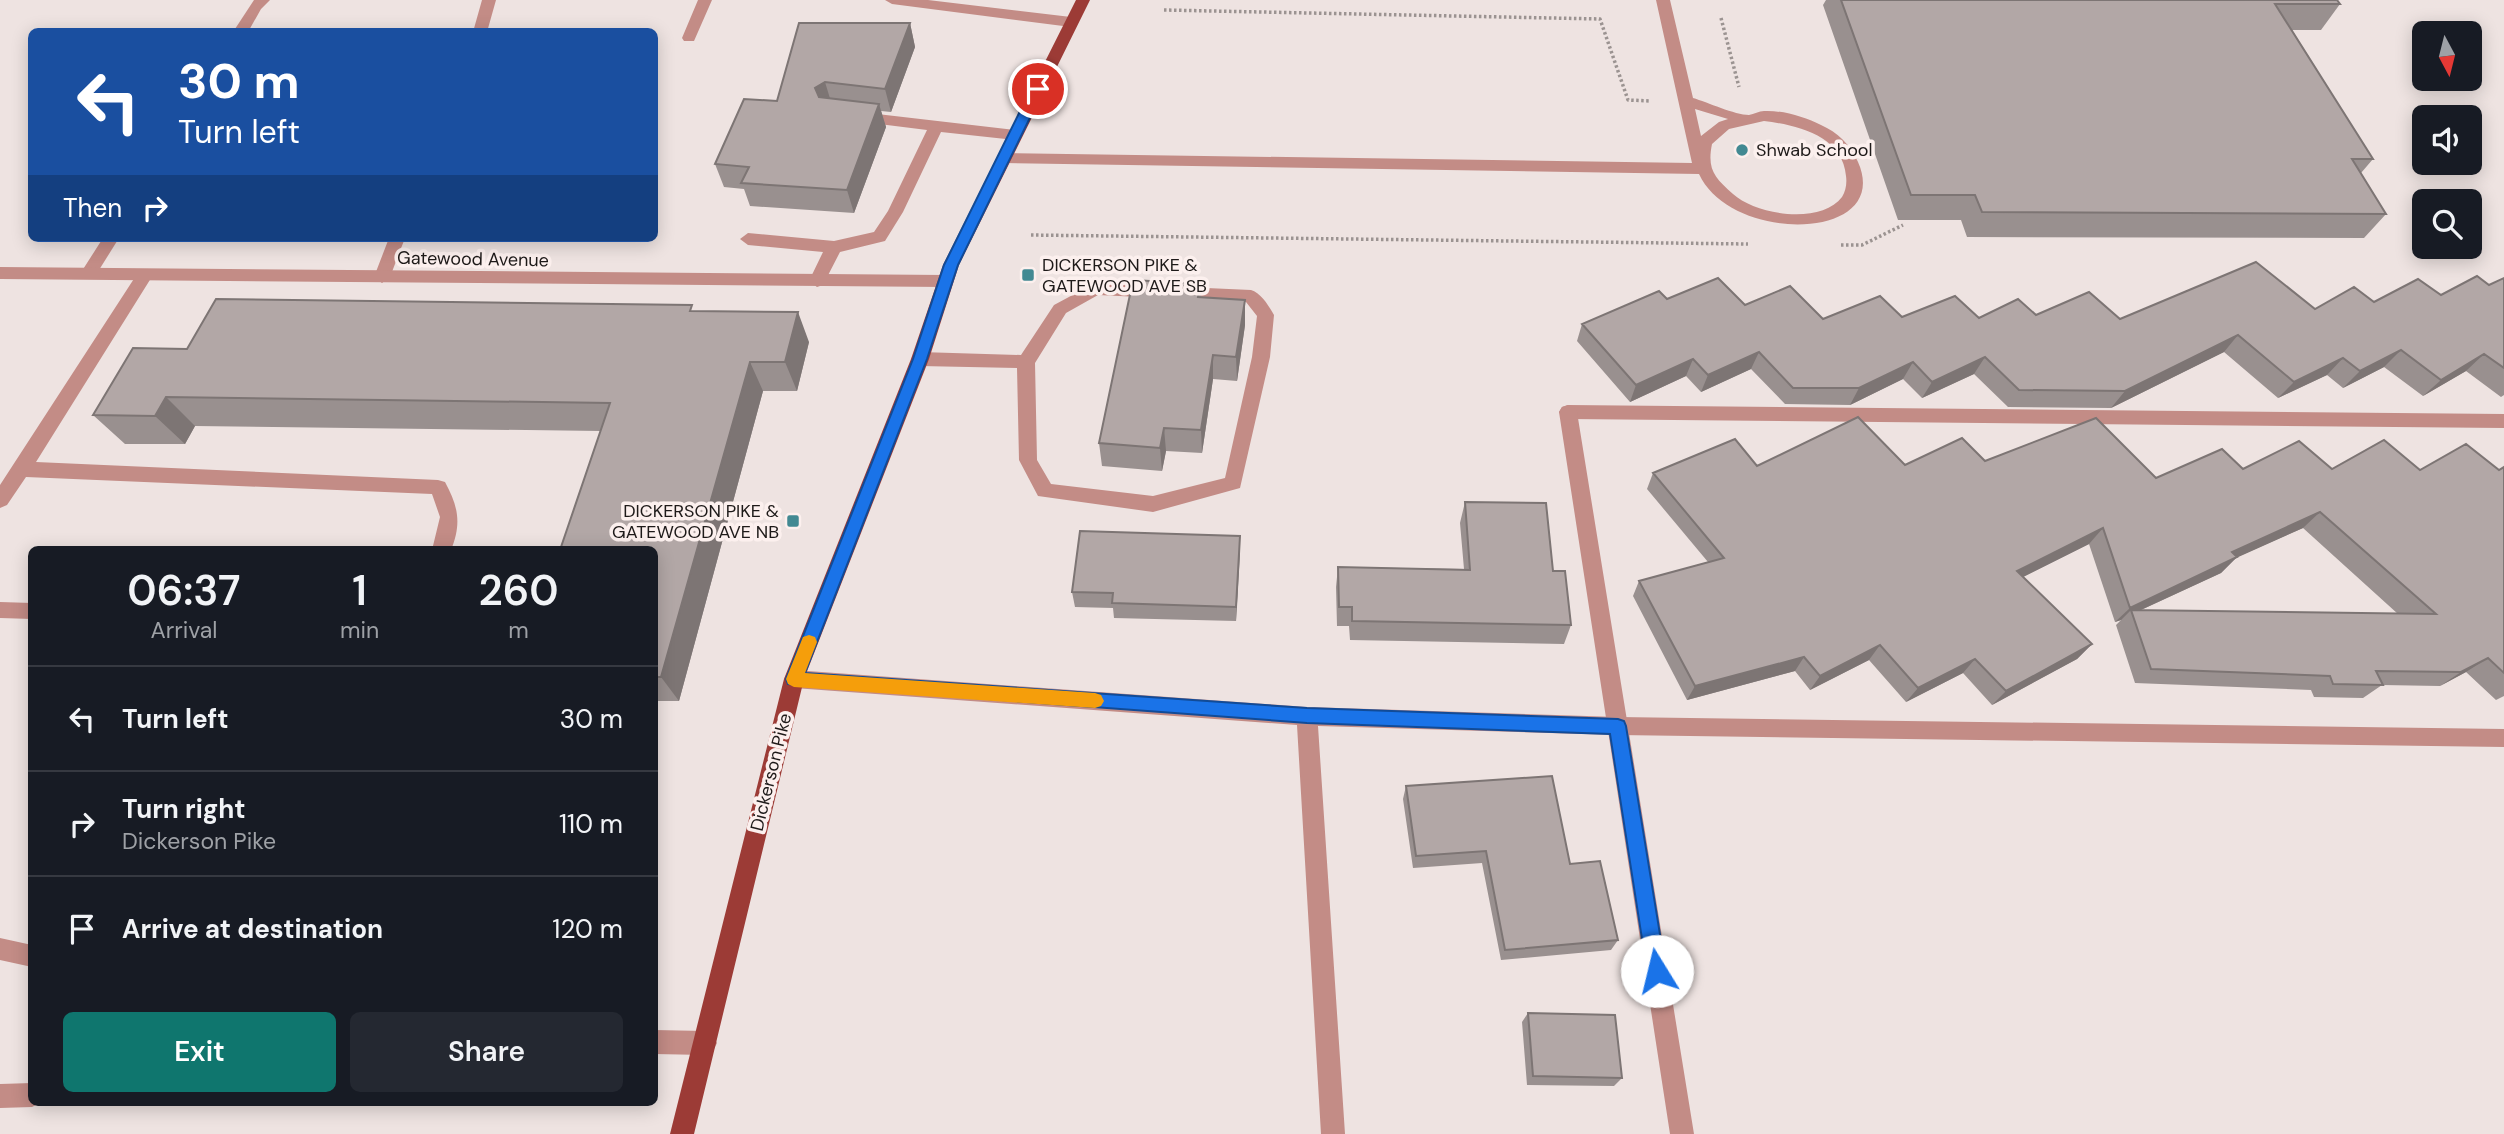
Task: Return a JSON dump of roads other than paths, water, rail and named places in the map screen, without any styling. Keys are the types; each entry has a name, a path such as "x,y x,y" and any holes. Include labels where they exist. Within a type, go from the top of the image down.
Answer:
{"main road":[{"name":"Dickerson Pike","path":"682,1134 794,679 920,359 946,281 1083,0"}],"street":[{"path":"242,28 255,6 263,0"},
{"path":"481,28 489,0"},
{"path":"689,38 705,0"},
{"path":"892,0 1071,22"},
{"path":"1663,0 1701,169 1711,187 1729,202 1752,214 1779,220 1806,220 1829,215 1846,204 1856,188 1856,171 1849,154 1833,139 1813,127 1789,118 1741,118 1721,125 1707,138 1700,152 1701,169"},
{"path":"1686,101 1741,118"},
{"path":"845,115 1016,135"},
{"path":"748,239 834,247 879,237 895,212 936,127"},
{"path":"1004,158 1701,169"},
{"path":"88,274 108,242"},
{"path":"382,277 395,242"},
{"path":"817,281 834,247"},
{"path":"0,290 6,273"},
{"name":"Gatewood Avenue","path":"6,273 946,281"},
{"path":"0,500 145,275"},
{"path":"1095,289 1251,296 1266,315 1261,357 1233,483 1153,504 1045,491 1028,460 1026,362 1060,309 1095,289"},
{"path":"920,359 1026,362"},
{"path":"1682,1134 1568,412 2504,421"},
{"path":"22,469 438,487 450,510 443,546"},
{"path":"0,610 28,611"},
{"path":"794,679 1307,716 1618,726 2504,738"},
{"path":"1307,716 1333,1134"},
{"path":"0,948 28,955"},
{"path":"658,1042 705,1043"},
{"path":"0,1096 28,1096"}],"place":[{"name":"Shwab School","path":"1742,150"},
{"name":"DICKERSON PIKE & GATEWOOD AVE SB","path":"1028,275"},
{"name":"DICKERSON PIKE & GATEWOOD AVE NB","path":"793,521"}]}
